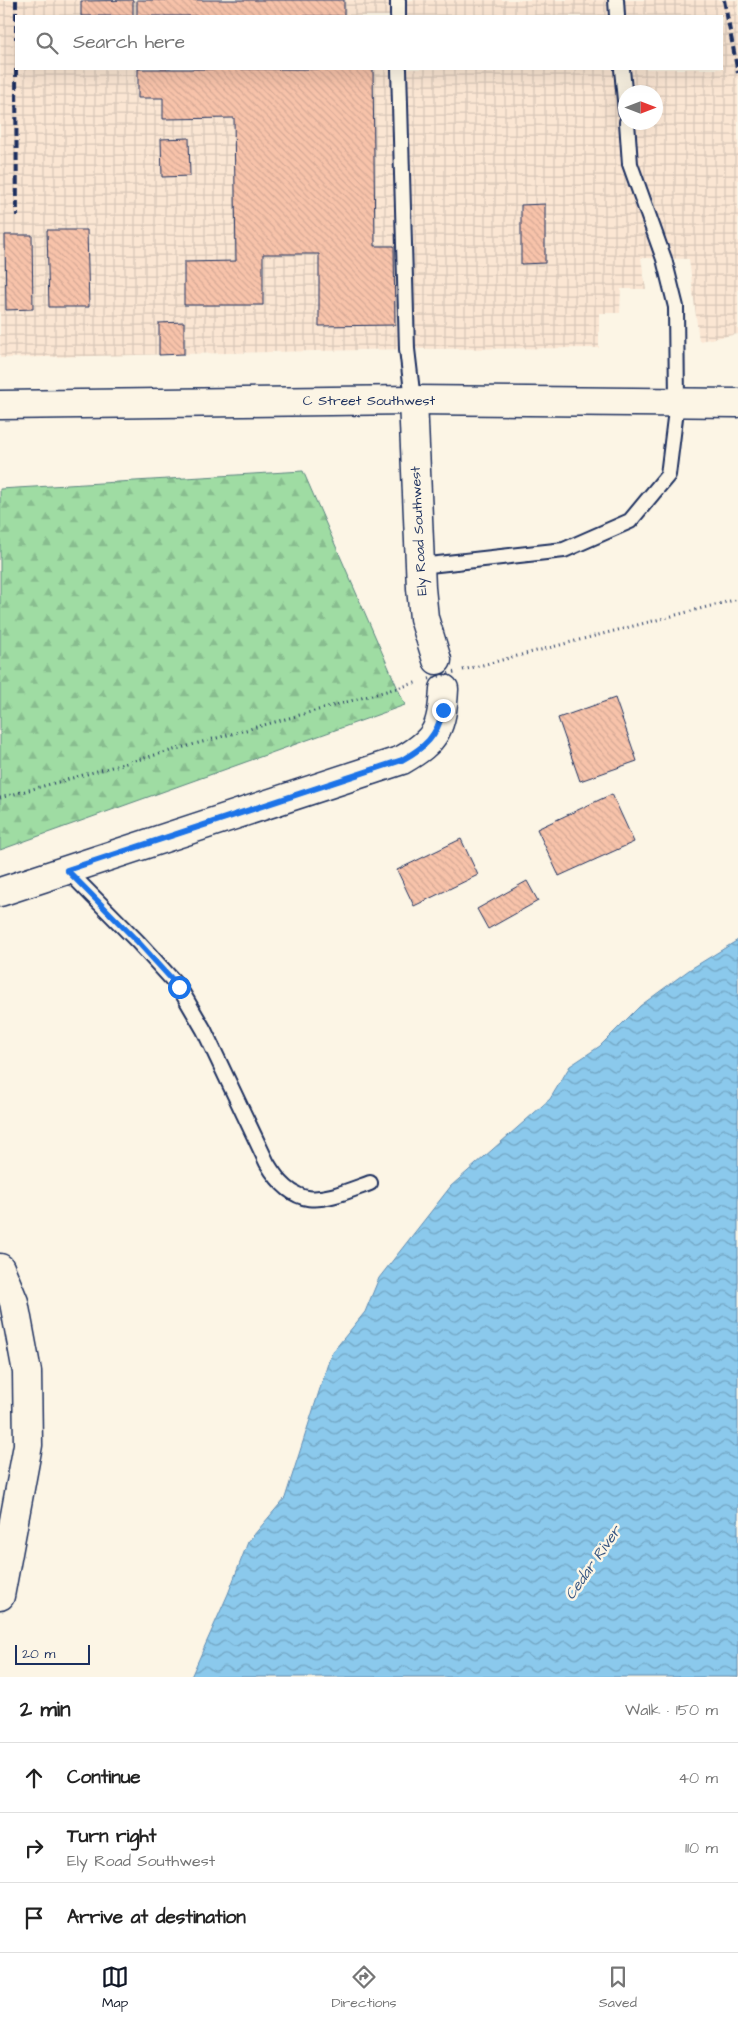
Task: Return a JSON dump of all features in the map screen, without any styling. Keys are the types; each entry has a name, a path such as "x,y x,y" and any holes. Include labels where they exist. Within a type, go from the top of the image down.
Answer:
{"street":[{"name":"C Street Southwest","path":"0,405 413,400 738,403"},
{"name":"Ely Road Southwest","path":"0,892 402,760 417,751 429,740 440,726 441,675 424,618 413,400"},
{"path":"0,1268 14,1302 27,1372 28,1445 0,1596"}],"lane":[{"path":"398,0 398,15"},
{"path":"616,0 617,15"},
{"path":"399,70 407,349 413,400"},
{"path":"622,70 624,85"},
{"path":"420,566 564,550 630,522 668,475 676,402 676,307 664,258 630,164 627,130"},
{"path":"67,870 138,942 179,987 204,1030 267,1163 277,1180 294,1195 330,1198 370,1183"}],"path":[{"path":"0,798 441,675 738,600"}],"shaded area":[{"path":"0,0 738,0 738,334 699,341 689,259 641,258 646,289 621,289 620,313 599,313 599,348 407,349 0,358"}],"green space":[{"path":"303,471 405,705 0,850 0,489"}],"water":[{"name":"Cedar River","path":"738,940 738,1677 191,1677 228,1594 248,1542 285,1498 331,1354 365,1312 379,1278 451,1186 550,1099 570,1066 600,1046 640,1006 689,970"}],"building":[{"path":"133,0 133,15 81,15 81,1"},
{"path":"137,0 344,0 344,15 137,15"},
{"path":"138,70 373,70 375,246 394,246 395,325 319,326 319,254 263,254 263,305 184,305 184,262 236,261 234,118 163,119 163,98 138,98"},
{"path":"189,138 190,176 162,177 161,139"},
{"path":"545,204 545,263 521,264 521,205"},
{"path":"47,230 87,230 89,307 49,307"},
{"path":"5,235 32,235 33,309 6,310"},
{"path":"184,322 184,354 159,355 159,323"},
{"path":"615,698 637,761 580,781 558,718"},
{"path":"612,794 634,842 559,876 537,829"},
{"path":"461,839 478,875 414,906 397,870"},
{"path":"527,881 538,901 488,929 477,909"}],"railway":[{"path":"16,0 16,15"},
{"path":"724,0 738,73"},
{"path":"16,70 17,216"}],"route":[{"path":"179,987 138,942 67,870 402,760 417,751 429,740 440,726 443,710"}]}
